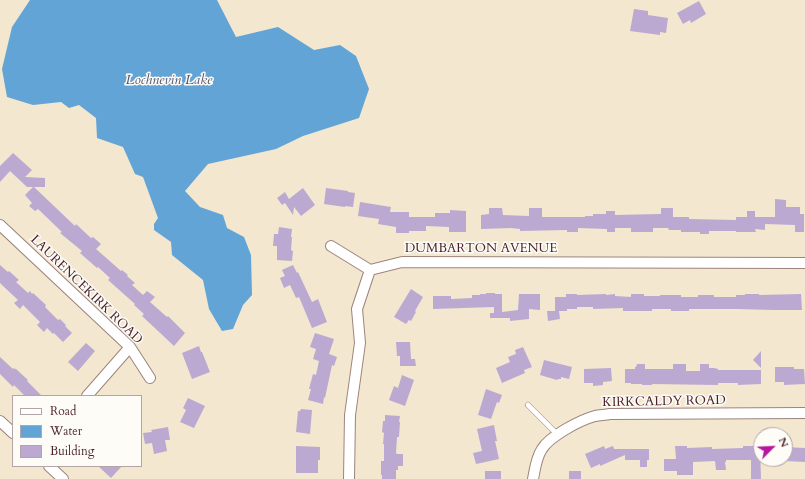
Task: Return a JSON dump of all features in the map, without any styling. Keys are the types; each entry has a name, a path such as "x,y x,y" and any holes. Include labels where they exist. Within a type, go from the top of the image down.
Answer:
{"street":[{"name":"LAURENCEKIRK ROAD","path":"0,225 130,347 150,378"},
{"path":"331,246 370,270 357,309 360,342 350,415 349,479"},
{"name":"DUMBARTON AVENUE","path":"370,270 402,262 805,263"},
{"path":"88,395 130,347"},
{"name":"KIRKCALDY ROAD","path":"533,479 536,459 542,448 557,434 573,425 595,416 618,414 805,413"},
{"path":"0,421 12,432"},
{"path":"50,467 63,479"}],"lane":[{"path":"528,405 557,434"}],"water":[{"name":"Lochnevin Lake","path":"30,0 217,0 236,37 278,27 314,50 340,45 356,56 369,89 359,118 303,136 276,149 208,164 185,191 200,207 223,215 227,228 244,237 251,255 252,295 243,305 233,329 222,331 209,309 203,280 172,255 171,242 154,230 154,224 158,218 143,177 135,174 123,147 97,138 96,118 79,105 69,108 61,102 33,105 7,97 2,69 12,27"}],"building":[{"path":"699,1 706,14 691,23 690,20 683,24 677,13"},
{"path":"634,9 648,11 648,15 668,18 666,33 660,32 660,35 630,31"},
{"path":"13,153 32,170 25,177 45,178 45,187 34,187 75,226 76,224 91,238 93,237 101,244 96,249 121,271 122,270 128,275 127,276 135,283 132,285 143,295 147,291 155,297 150,302 167,317 168,316 185,333 174,346 142,316 144,314 134,305 135,304 108,280 110,278 80,253 82,251 60,233 62,232 38,209 35,211 29,206 32,203 25,195 33,187 27,187 10,171 0,182 0,166"},
{"path":"303,188 315,205 301,216 294,207 293,215 285,203 282,205 277,198 285,192 289,199"},
{"path":"326,188 355,193 353,207 324,204"},
{"path":"775,199 786,200 786,207 800,207 800,214 804,214 804,232 795,232 795,225 765,224 765,230 755,229 756,232 709,231 709,234 700,234 700,232 681,232 681,230 669,230 668,228 653,228 653,232 631,232 631,228 615,228 615,232 607,232 607,229 578,228 578,232 567,232 567,230 520,231 520,229 511,228 481,229 481,215 489,214 489,208 502,208 503,215 529,216 529,208 542,208 542,217 585,217 593,216 593,214 606,214 606,211 615,211 615,215 661,214 661,208 673,208 673,217 689,217 689,219 736,220 736,217 747,217 747,211 755,211 755,217 775,217"},
{"path":"360,202 391,207 390,212 409,212 409,217 435,217 435,213 450,213 450,210 466,211 466,232 449,232 449,227 426,226 426,231 396,233 396,227 378,224 379,219 358,216"},
{"path":"279,227 292,229 292,261 277,260 277,246 273,246 274,234 278,234"},
{"path":"0,265 19,280 16,282 28,293 30,291 32,294 33,293 46,305 45,307 58,320 60,319 66,325 65,326 72,333 63,342 47,328 44,332 37,325 40,322 23,305 20,309 14,303 18,300 0,283"},
{"path":"293,265 297,273 298,272 312,302 318,299 327,322 312,328 299,297 296,298 290,285 284,288 280,278 285,276 282,270"},
{"path":"411,289 423,297 411,321 409,320 406,324 394,317"},
{"path":"486,293 502,294 502,312 518,310 519,294 540,294 540,310 529,309 529,319 510,321 510,318 490,318 490,313 494,313 494,307 433,309 433,296 451,296 451,299 472,298 472,295"},
{"path":"566,294 615,294 615,296 631,297 631,294 644,294 644,296 681,295 681,297 698,297 698,295 714,295 714,297 736,297 736,295 745,294 801,294 802,310 689,309 689,311 671,311 671,309 652,309 652,311 623,311 623,308 593,309 593,307 577,307 577,309 559,311 560,319 548,321 547,311 555,311 555,297 566,297"},
{"path":"315,333 334,339 329,354 337,357 334,366 332,365 323,404 308,400 313,374 316,375 319,361 313,359 316,349 310,347"},
{"path":"396,342 410,342 411,359 415,359 416,366 400,366 400,356 397,356"},
{"path":"86,343 95,351 78,371 68,362"},
{"path":"199,346 210,372 192,379 182,353"},
{"path":"523,347 532,367 524,370 525,373 502,383 496,368 510,362 508,357 516,354 515,350"},
{"path":"761,351 761,368 753,360"},
{"path":"0,357 28,380 27,381 41,395 24,395 14,385 13,387 0,374"},
{"path":"544,360 572,367 569,379 561,377 561,379 557,380 540,375"},
{"path":"637,364 645,364 645,369 673,369 673,364 686,364 686,371 700,371 700,364 709,364 709,368 718,370 761,370 761,384 738,385 738,383 718,383 718,385 642,385 625,383 625,369 635,369"},
{"path":"775,367 794,367 794,369 804,369 805,384 784,385 784,382 775,382"},
{"path":"611,368 612,381 603,382 603,385 593,386 593,383 584,383 584,369"},
{"path":"402,375 414,380 405,406 389,400 394,386 398,388"},
{"path":"486,389 502,395 499,403 497,402 491,419 478,415"},
{"path":"188,398 205,406 194,428 180,422 186,410 183,408"},
{"path":"301,409 312,410 310,434 296,432 298,411"},
{"path":"385,415 400,416 399,437 397,437 396,453 403,454 403,466 398,466 398,470 396,470 396,479 382,479 381,475 381,461 384,461 384,433 382,432"},
{"path":"494,425 497,441 495,441 499,459 476,464 473,453 482,451 477,429"},
{"path":"168,427 170,440 165,440 167,451 154,454 152,443 145,444 143,433"},
{"path":"296,446 320,447 318,473 296,473"},
{"path":"604,446 605,449 613,446 614,449 649,449 649,460 647,460 647,467 640,467 640,460 625,460 625,455 600,466 600,464 591,468 585,454"},
{"path":"675,446 687,446 687,448 712,447 712,449 743,448 743,446 753,446 753,467 761,467 761,479 751,479 751,460 726,460 726,470 716,470 715,461 693,462 693,475 677,475 677,471 664,471 664,459 676,459"},
{"path":"793,447 805,448 805,462 793,461"},
{"path":"99,467 121,467 111,478"},
{"path":"485,471 501,471 501,479 485,479"},
{"path":"569,471 581,471 581,479 569,479"}]}
